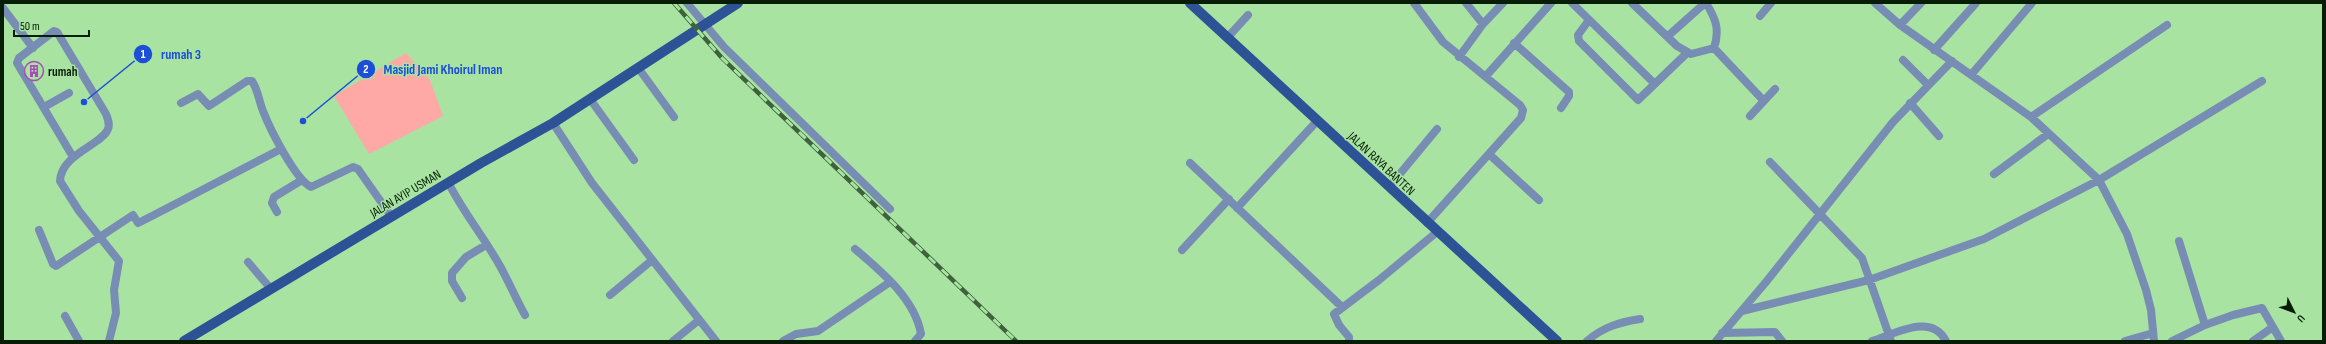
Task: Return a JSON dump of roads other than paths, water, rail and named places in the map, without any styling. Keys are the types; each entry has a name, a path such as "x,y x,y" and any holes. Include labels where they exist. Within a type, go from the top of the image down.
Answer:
{"main road":[{"name":"JALAN AYIP USMAN","path":"184,341 448,182 553,123 639,69 705,23 738,3"},
{"name":"JALAN RAYA BANTEN","path":"1190,3 1316,121 1557,341"}],"street":[{"path":"1414,3 1442,42 1459,57 1486,76 1524,110 1521,118 1490,155 1427,223"},
{"path":"1466,3 1483,24"},
{"path":"1459,57 1483,24 1503,3"},
{"path":"1486,76 1551,3"},
{"path":"1572,3 1655,84"},
{"path":"1668,36 1706,3 1716,21 1718,32 1714,48"},
{"path":"1760,16 1771,3"},
{"path":"1875,3 1900,25 2031,118 2098,180 2127,234 2146,290 2151,310 2154,337 2125,341"},
{"path":"1900,25 1921,3"},
{"path":"1934,50 1976,3"},
{"path":"1971,75 2032,3"},
{"path":"690,4 724,47 890,210"},
{"path":"1634,4 1687,53 1697,54 1714,48"},
{"path":"3,8 33,48"},
{"path":"1227,38 1248,15"},
{"path":"1589,20 1578,36 1579,41 1634,98 1638,100 1687,53"},
{"path":"2031,118 2168,24"},
{"path":"73,157 17,62 19,58 54,31 57,32 106,114 109,122 106,132 73,157 62,174 60,181 79,211 119,261 114,290 116,313 109,341"},
{"path":"1514,43 1569,92 1569,96 1561,108"},
{"path":"1714,48 1763,100"},
{"path":"1903,60 1928,85"},
{"path":"1719,339 1821,214 1873,145 1910,103 1952,61"},
{"path":"639,69 674,117"},
{"path":"1742,311 1869,280 1979,241 2098,180 2262,80"},
{"path":"181,103 198,94 209,106 247,81 252,81 263,110 281,149 302,180 311,187 353,167 358,169 391,216"},
{"path":"1750,116 1763,100 1776,89"},
{"path":"44,107 69,93"},
{"path":"590,99 634,160"},
{"path":"1910,103 1939,136"},
{"path":"1237,208 1316,121"},
{"path":"553,123 592,183 651,261 716,341"},
{"path":"1388,187 1437,129"},
{"path":"1994,174 2048,134"},
{"path":"39,230 53,264 56,266 133,215 138,222 182,202 281,149"},
{"path":"1490,155 1539,200"},
{"path":"1770,162 1862,258 1890,338"},
{"path":"1190,163 1342,307"},
{"path":"278,212 272,203 274,197 302,180"},
{"path":"448,182 486,245 525,315"},
{"path":"1182,250 1229,199"},
{"path":"1349,341 1349,337 1335,318 1334,314 1379,280 1437,232"},
{"path":"2179,241 2205,325"},
{"path":"462,298 452,282 452,273 466,257 486,245"},
{"path":"856,250 890,282 912,308 920,327 921,334 915,341"},
{"path":"610,295 651,261"},
{"path":"248,262 271,289"},
{"path":"783,341 796,334 818,332 890,282"},
{"path":"2172,341 2205,325 2233,315 2262,308 2281,341"},
{"path":"65,316 79,341"},
{"path":"1587,341 1618,322 1640,319"},
{"path":"672,341 699,320"},
{"path":"1872,341 1890,338 1909,328 1927,325 1937,331 1946,341"},
{"path":"2253,341 2273,327"},
{"path":"1719,339 1775,332 1782,341"}],"railway":[{"path":"674,3 722,58 1016,341"}],"place":[{"name":"rumah","path":"34,71"},
{"name":"rumah 3","path":"84,102"},
{"name":"Masjid Jami Khoirul Iman","path":"303,121"}]}
